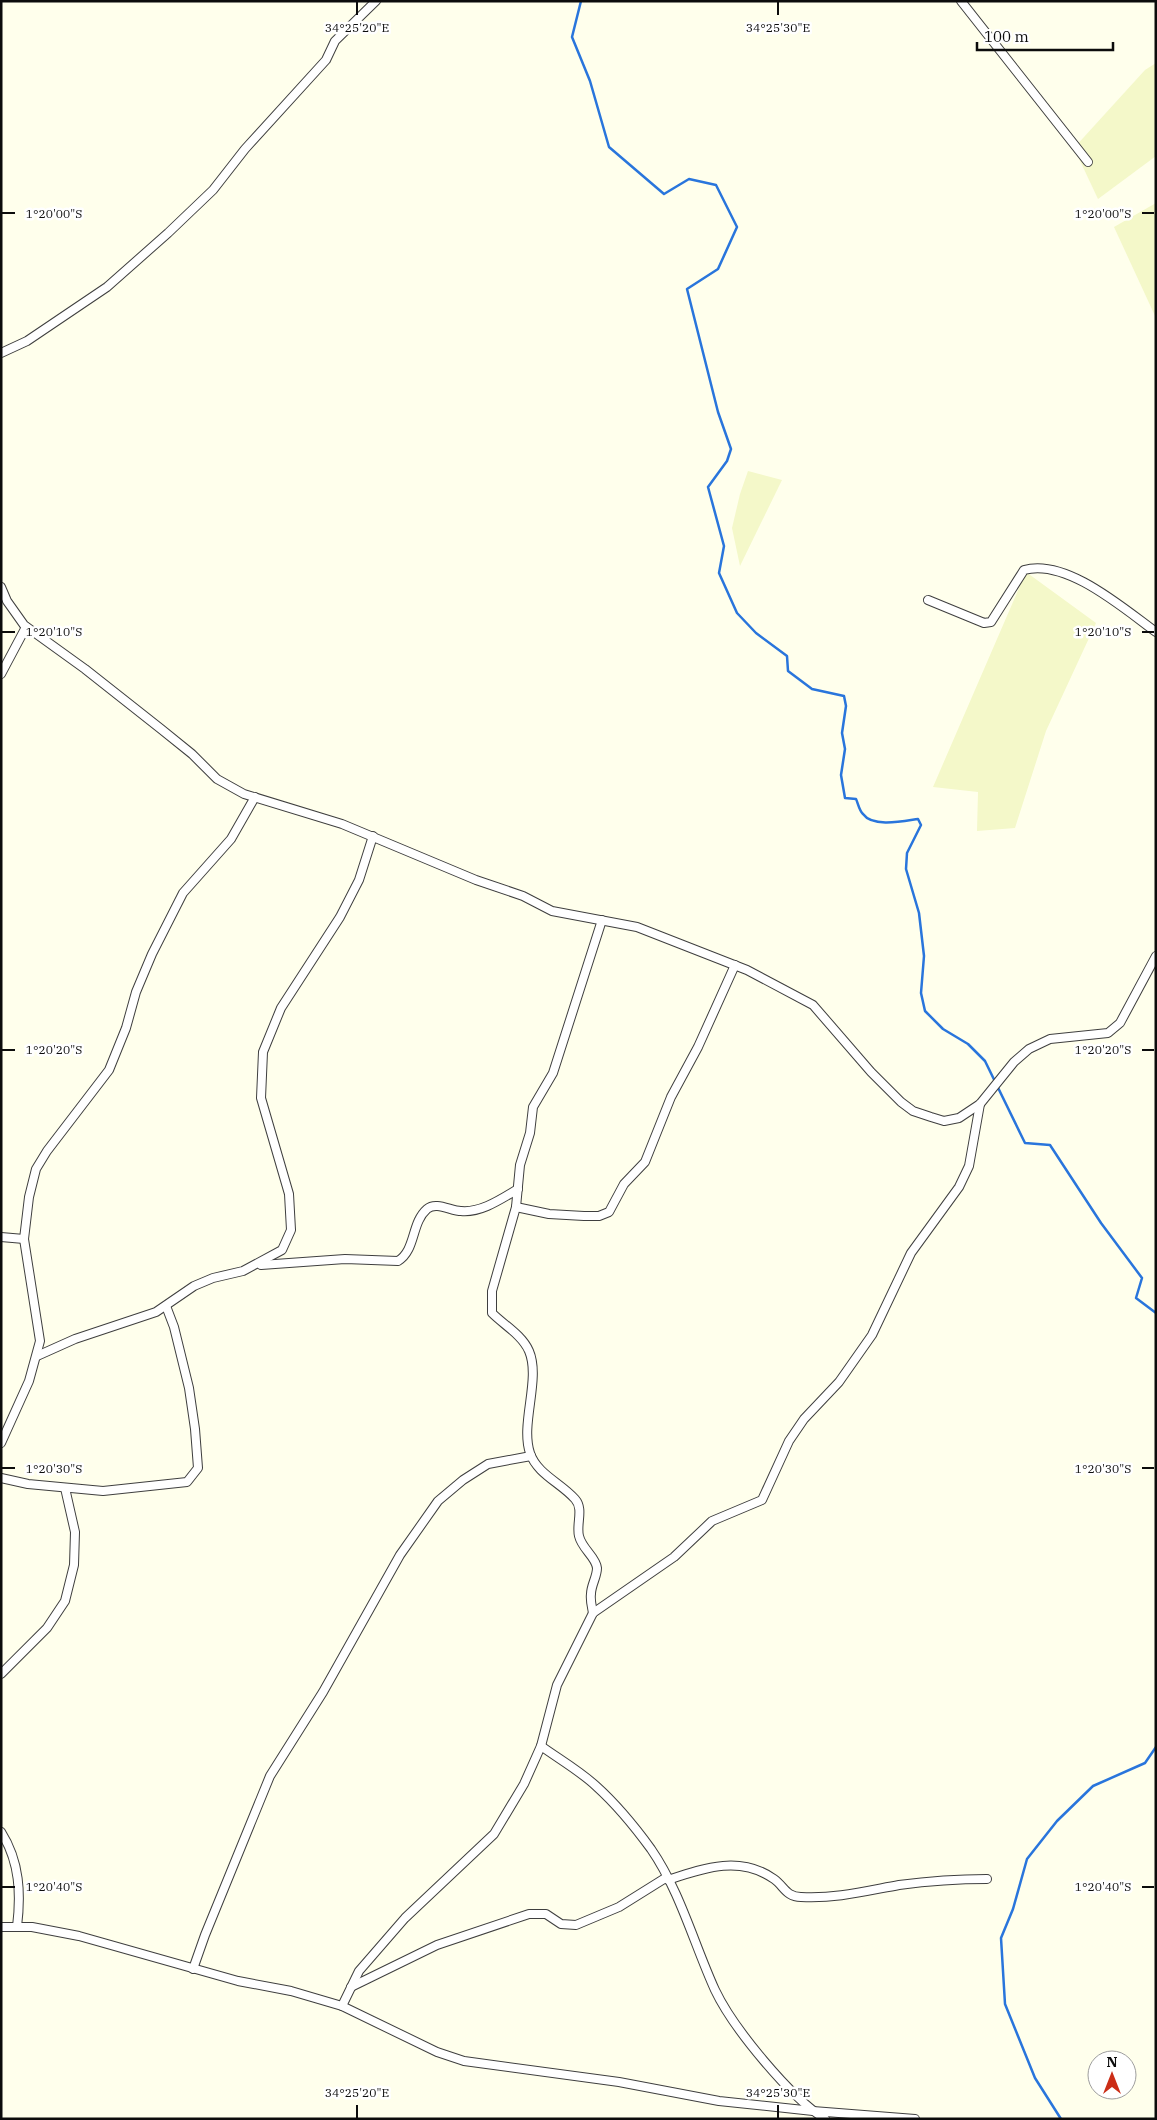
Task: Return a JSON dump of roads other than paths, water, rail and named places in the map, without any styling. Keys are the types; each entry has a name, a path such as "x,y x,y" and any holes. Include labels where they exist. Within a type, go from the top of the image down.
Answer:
{"street":[{"path":"1,353 27,341 108,287 168,233 213,190 245,149 326,60 335,41 376,1"},
{"path":"961,1 1088,162"},
{"path":"928,600 978,621 991,622 1024,570 1037,566 1067,574 1114,601 1156,632"},
{"path":"1,587 7,600 26,627 85,669 161,729 192,754 217,779 244,794 342,824 373,836 476,880 523,896 552,911 637,927 735,965 812,1005 871,1072 913,1111 944,1121 959,1118 980,1104 1014,1062 1029,1049 1050,1039 1108,1034 1120,1023 1156,956"},
{"path":"1,674 26,627"},
{"path":"1,1443 29,1381 40,1341 24,1239 29,1197 36,1169 47,1151 109,1070 126,1028 136,992 183,893 231,839 255,797"},
{"path":"37,1356 166,1306 194,1286 213,1278 243,1271 282,1250 292,1230 290,1194 261,1098 263,1052 280,1008 340,917 359,880 373,836"},
{"path":"593,1613 590,1596 597,1566 593,1558 584,1550 579,1536 579,1508 576,1499 542,1471 531,1456 527,1445 532,1368 529,1351 515,1332 492,1313 492,1291 516,1207 520,1165 530,1133 533,1107 554,1073 602,920"},
{"path":"516,1207 549,1214 584,1216 599,1216 609,1212 624,1184 646,1162 671,1097 698,1048 735,965"},
{"path":"342,2006 359,1971 404,1918 494,1834 524,1784 541,1746 556,1685 593,1613 674,1557 712,1521 762,1500 790,1441 804,1419 839,1382 872,1335 911,1254 959,1187 969,1166 980,1104"},
{"path":"256,1265 345,1259 398,1262 408,1252 416,1224 427,1209 435,1206 462,1212 476,1210 518,1189"},
{"path":"1,1237 24,1239"},
{"path":"1,1478 28,1484 103,1491 187,1482 194,1476 199,1460 189,1388 174,1327 166,1306"},
{"path":"193,1969 256,1806 270,1776 323,1692 400,1555 438,1501 463,1480 488,1464 531,1456"},
{"path":"1,1674 47,1628 65,1600 74,1566 75,1532 65,1488"},
{"path":"541,1746 596,1786 651,1850 667,1879 716,1992 742,2032 774,2072 813,2112 825,2119"},
{"path":"1,1832 13,1857 20,1883 17,1927"},
{"path":"351,1987 437,1945 529,1914 546,1914 561,1924 576,1925 619,1907 667,1879 726,1864 742,1865 767,1875 776,1880 784,1891 792,1896 800,1897 845,1896 946,1879 987,1879"},
{"path":"1,1927 32,1927 79,1936 238,1981 292,1991 342,2006 437,2052 464,2061 619,2082 719,2101 813,2112 915,2119"}],"waterway":[{"path":"581,1 572,37 590,81 609,147 664,194 689,179 716,185 737,227 718,269 687,289 718,412 731,449 727,461 708,487 724,546 719,573 737,613 756,633 787,656 788,671 812,689 844,696 846,706 842,733 845,749 841,775 845,798 856,799 862,812 874,821 897,822 918,819 921,825 907,853 906,869 919,913 924,956 921,993 925,1011 943,1029 968,1044 985,1061 1025,1143 1050,1145 1101,1223 1142,1278 1136,1298 1156,1313"},
{"path":"1061,2119 1035,2078 1005,2004 1001,1938 1013,1909 1027,1859 1057,1821 1093,1786 1145,1763 1156,1747"}]}
